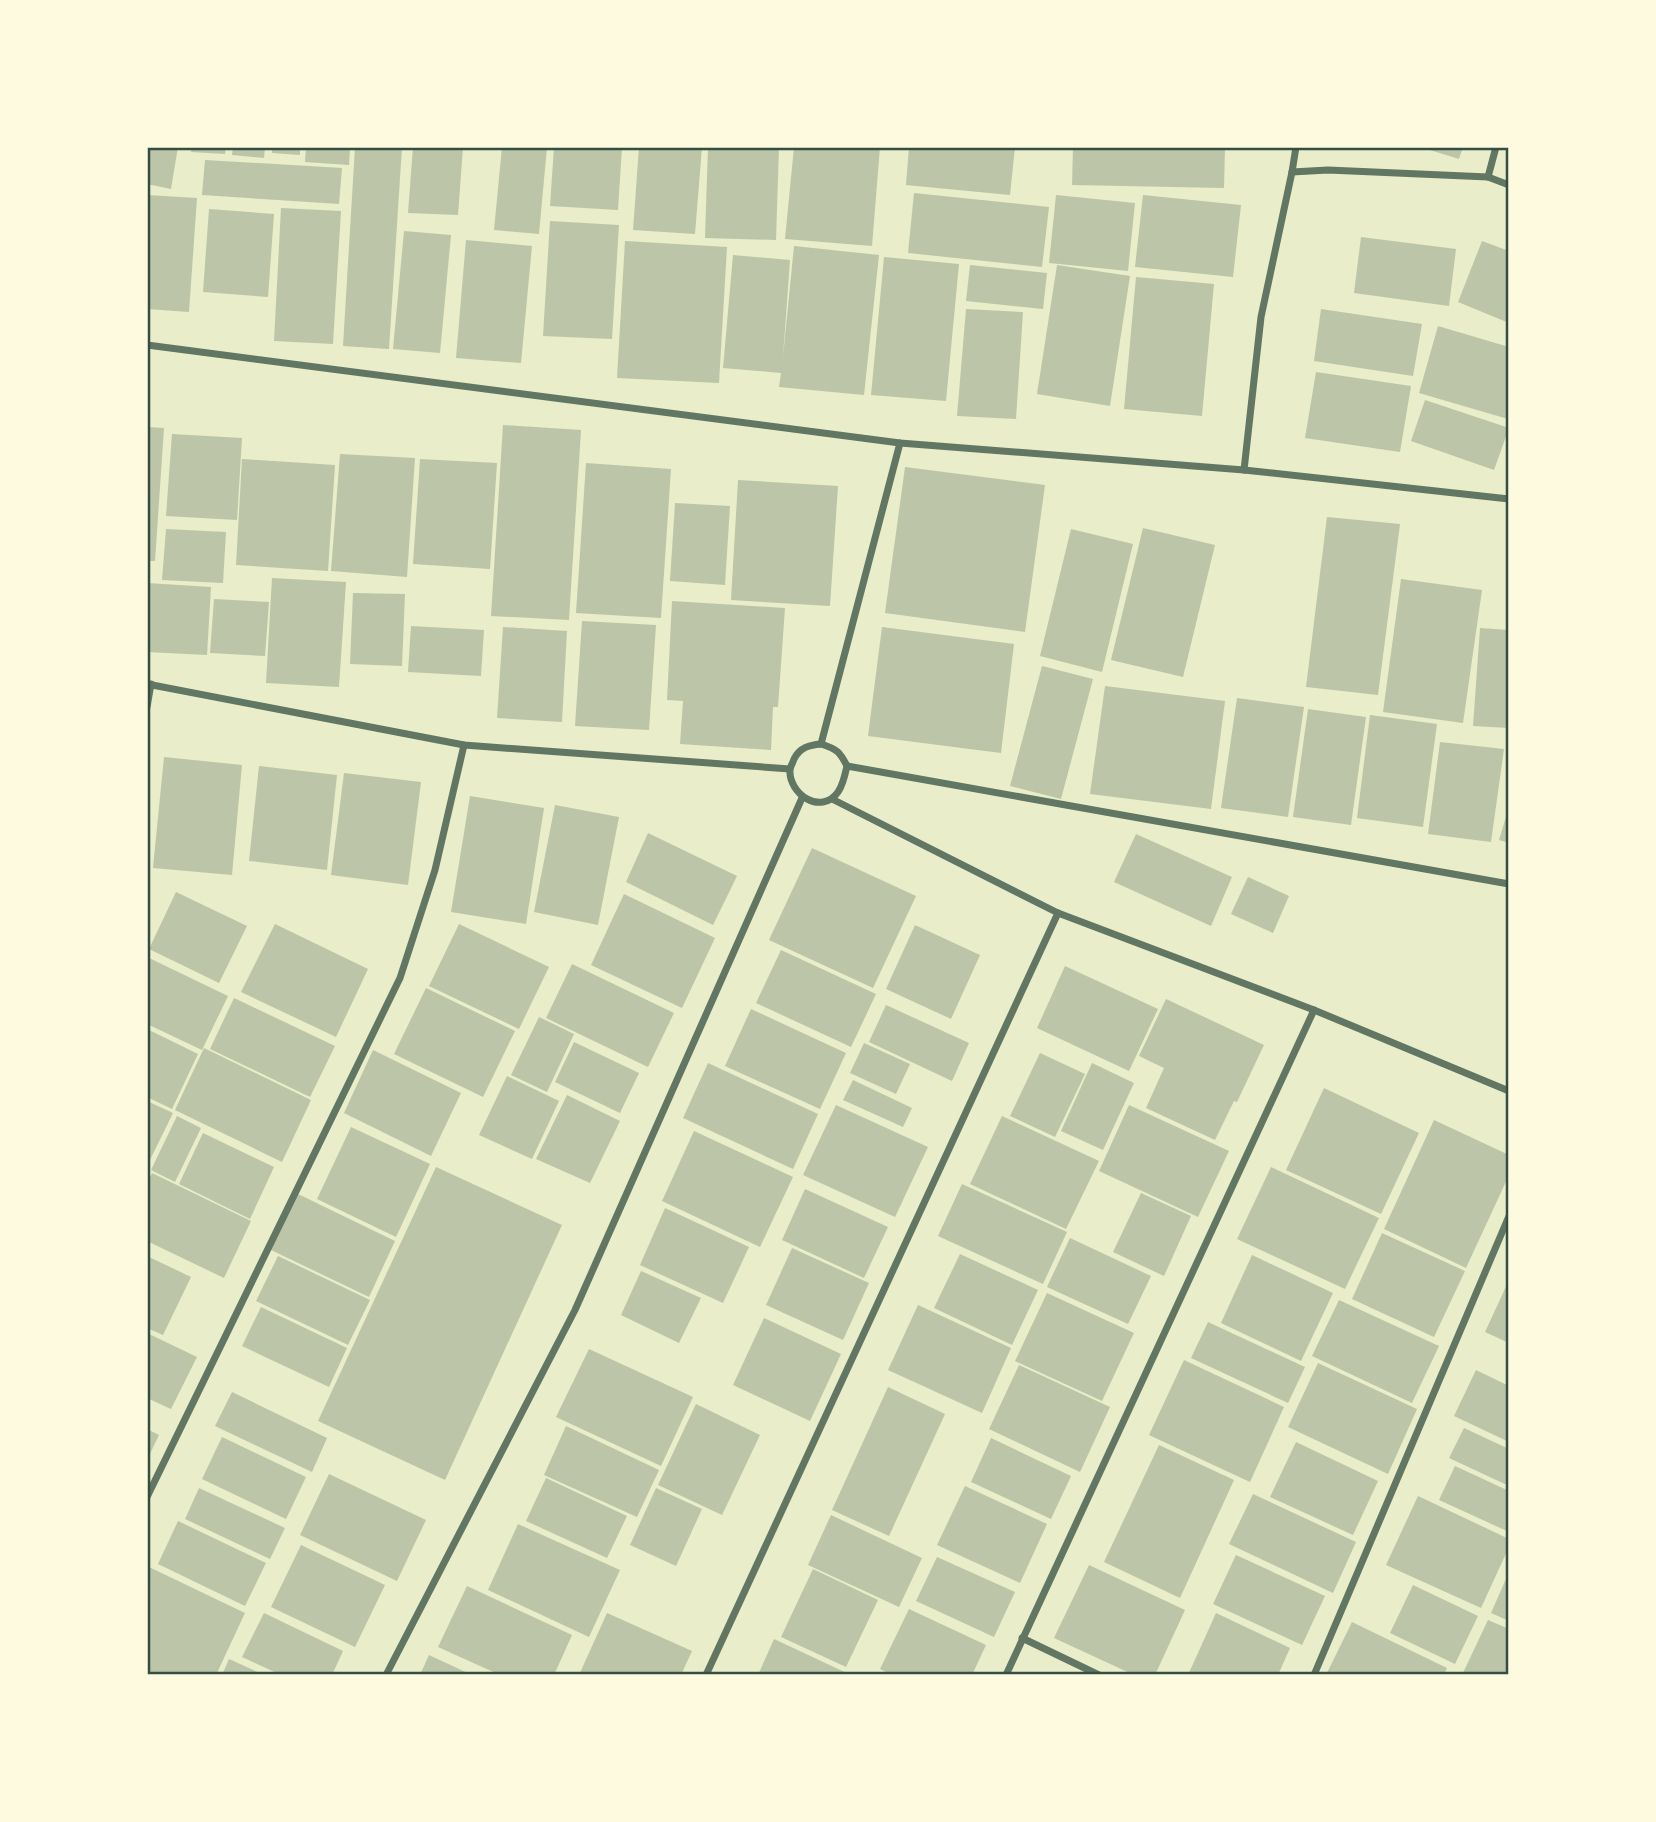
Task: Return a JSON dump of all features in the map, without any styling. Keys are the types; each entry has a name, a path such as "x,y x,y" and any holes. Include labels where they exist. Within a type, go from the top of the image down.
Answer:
{"street":[{"path":"1244,470 1261,317 1296,147"},
{"path":"1488,177 1496,147"},
{"path":"1292,172 1328,170 1488,177 1509,185"},
{"path":"147,345 900,443 1244,470 1509,499"},
{"path":"821,744 900,443"},
{"path":"147,707 149,684 464,745 790,769"},
{"path":"832,799 839,791 847,766 835,748 821,744 808,745 796,754 790,769 794,788 802,798 813,802 832,799 1058,913 1314,1010 1509,1091"},
{"path":"147,1497 400,978 435,870 464,745"},
{"path":"847,766 1509,884"},
{"path":"386,1675 575,1310 802,798"},
{"path":"706,1675 1058,913"},
{"path":"1006,1675 1314,1010"},
{"path":"1314,1675 1509,1216"},
{"path":"1023,1638 1099,1675"}],"building":[{"path":"147,147 178,147 171,189 147,184"},
{"path":"192,147 226,147 225,154 191,152"},
{"path":"233,147 265,147 264,158 232,155"},
{"path":"272,147 300,147 300,155 272,153"},
{"path":"306,147 350,147 349,165 305,162"},
{"path":"355,147 402,147 389,349 343,346"},
{"path":"413,147 463,147 458,215 408,213"},
{"path":"502,147 547,147 539,234 494,230"},
{"path":"554,147 622,147 618,210 550,206"},
{"path":"639,147 702,147 695,234 633,230"},
{"path":"708,147 779,147 776,240 705,238"},
{"path":"794,147 880,147 872,246 785,239"},
{"path":"909,147 1015,147 1010,195 906,185"},
{"path":"1073,147 1225,147 1224,188 1072,185"},
{"path":"1420,147 1463,147 1459,159"},
{"path":"205,160 342,168 339,204 202,195"},
{"path":"914,193 1049,207 1042,267 908,253"},
{"path":"147,195 197,198 189,312 147,309"},
{"path":"1056,195 1135,203 1128,271 1049,263"},
{"path":"1143,195 1241,205 1233,277 1135,267"},
{"path":"281,208 341,211 333,344 274,341"},
{"path":"209,209 274,214 268,297 203,292"},
{"path":"550,221 619,225 612,339 543,336"},
{"path":"404,231 451,235 440,353 393,349"},
{"path":"1361,237 1456,249 1449,306 1354,293"},
{"path":"466,240 532,246 521,363 456,358"},
{"path":"625,241 727,247 719,383 617,378"},
{"path":"1482,241 1509,251 1509,323 1458,302"},
{"path":"794,246 879,255 864,395 779,387 781,373 723,368 733,255 790,260 783,357"},
{"path":"884,257 959,264 946,401 871,395"},
{"path":"970,265 1047,273 1043,309 966,301"},
{"path":"1057,265 1130,276 1110,406 1037,394"},
{"path":"1136,277 1214,284 1202,416 1124,409"},
{"path":"966,309 1023,312 1016,419 957,416"},
{"path":"1321,309 1422,324 1413,376 1314,361"},
{"path":"1438,326 1509,347 1508,419 1419,393"},
{"path":"1316,372 1411,386 1400,452 1305,438"},
{"path":"1425,400 1509,428 1494,470 1411,441"},
{"path":"503,425 581,430 569,620 491,616"},
{"path":"147,427 164,428 155,561 147,561"},
{"path":"172,434 242,438 237,520 166,516"},
{"path":"340,454 415,458 407,577 331,571"},
{"path":"242,459 335,465 328,571 236,565"},
{"path":"420,459 497,463 490,569 413,564"},
{"path":"586,463 671,469 661,618 576,613"},
{"path":"905,467 1045,485 1025,632 885,613"},
{"path":"738,480 838,486 830,606 731,600"},
{"path":"675,503 730,506 725,585 670,581"},
{"path":"1327,517 1400,524 1378,695 1306,687"},
{"path":"1143,528 1215,545 1183,677 1111,660"},
{"path":"166,529 226,532 223,583 162,580"},
{"path":"1071,529 1133,544 1102,672 1040,656"},
{"path":"272,578 346,582 339,687 266,683"},
{"path":"1401,579 1482,590 1463,723 1383,712"},
{"path":"147,583 211,587 207,655 147,652"},
{"path":"353,593 405,594 402,666 350,664"},
{"path":"214,599 269,602 265,656 210,653"},
{"path":"672,601 785,608 778,707 773,707 771,750 680,744 683,701 667,700"},
{"path":"582,621 656,625 649,730 575,726"},
{"path":"411,626 484,630 481,676 408,672"},
{"path":"503,627 567,631 562,722 497,718"},
{"path":"882,627 1014,644 1001,753 868,736"},
{"path":"1480,628 1509,630 1509,728 1473,726"},
{"path":"1042,666 1093,679 1061,799 1010,786"},
{"path":"1105,686 1225,701 1211,809 1090,794"},
{"path":"1237,698 1304,707 1288,817 1221,808"},
{"path":"1308,709 1366,717 1351,825 1293,817"},
{"path":"1370,715 1437,724 1423,827 1357,818"},
{"path":"1440,742 1504,749 1491,842 1428,834"},
{"path":"164,757 242,765 232,875 153,868"},
{"path":"259,766 337,775 327,870 249,861"},
{"path":"344,773 421,782 408,885 331,875"},
{"path":"470,796 544,808 526,924 451,912"},
{"path":"555,805 619,817 598,925 534,912"},
{"path":"1509,810 1509,843 1499,840"},
{"path":"648,833 737,876 713,925 626,882"},
{"path":"1136,834 1232,877 1211,926 1114,882"},
{"path":"812,848 916,896 873,988 769,940"},
{"path":"1248,877 1289,896 1273,933 1231,914"},
{"path":"176,892 247,926 219,983 149,949"},
{"path":"624,894 715,938 682,1008 591,965"},
{"path":"275,924 368,969 336,1037 241,992"},
{"path":"459,924 549,967 519,1029 429,986"},
{"path":"915,925 980,955 951,1019 886,989"},
{"path":"781,950 876,994 851,1047 756,1003"},
{"path":"147,957 228,996 202,1050 147,1024"},
{"path":"572,964 674,1013 648,1067 546,1018"},
{"path":"1065,966 1158,1009 1129,1071 1037,1028"},
{"path":"426,988 515,1031 483,1097 394,1054"},
{"path":"234,998 335,1046 310,1097 210,1049"},
{"path":"1166,999 1264,1045 1237,1102 1234,1101 1215,1140 1146,1108 1164,1068 1139,1056"},
{"path":"886,1005 969,1043 952,1081 869,1042"},
{"path":"751,1009 846,1053 820,1109 725,1066"},
{"path":"539,1017 574,1034 547,1092 511,1075"},
{"path":"147,1029 198,1054 172,1109 147,1097"},
{"path":"574,1042 639,1073 620,1113 555,1082"},
{"path":"864,1043 910,1064 896,1094 850,1073"},
{"path":"204,1048 311,1100 282,1162 175,1110"},
{"path":"373,1050 461,1093 431,1156 344,1113"},
{"path":"1040,1053 1085,1074 1055,1137 1010,1116"},
{"path":"708,1063 818,1114 793,1169 683,1118"},
{"path":"1092,1063 1134,1083 1103,1150 1061,1131"},
{"path":"507,1076 559,1101 532,1159 479,1135"},
{"path":"853,1080 912,1108 903,1127 843,1100"},
{"path":"1324,1088 1419,1133 1381,1214 1286,1170"},
{"path":"567,1095 620,1121 590,1183 536,1159"},
{"path":"147,1101 173,1113 147,1166"},
{"path":"836,1105 928,1147 895,1217 803,1175"},
{"path":"1129,1105 1229,1151 1198,1217 1099,1171"},
{"path":"177,1116 201,1128 175,1182 151,1170"},
{"path":"1002,1116 1099,1161 1066,1229 970,1184"},
{"path":"1434,1120 1509,1155 1509,1175 1466,1268 1384,1229"},
{"path":"351,1127 430,1164 396,1237 317,1199"},
{"path":"694,1131 793,1177 760,1247 662,1201"},
{"path":"203,1133 274,1167 250,1219 179,1184"},
{"path":"436,1167 562,1225 445,1480 318,1421"},
{"path":"1271,1167 1379,1218 1345,1289 1237,1239"},
{"path":"152,1173 251,1221 224,1278 147,1241 147,1183"},
{"path":"962,1184 1067,1232 1043,1284 938,1236"},
{"path":"805,1189 888,1227 864,1278 782,1240"},
{"path":"1141,1193 1191,1216 1164,1276 1113,1252"},
{"path":"298,1194 395,1241 369,1297 271,1250"},
{"path":"665,1208 749,1247 723,1303 640,1265"},
{"path":"1382,1233 1465,1271 1434,1337 1352,1299"},
{"path":"1070,1238 1151,1276 1128,1324 1047,1287"},
{"path":"792,1248 869,1283 843,1340 766,1305"},
{"path":"960,1254 1038,1290 1012,1345 934,1308"},
{"path":"1252,1255 1333,1293 1301,1361 1221,1323"},
{"path":"147,1256 191,1277 163,1335 147,1328"},
{"path":"278,1256 370,1300 348,1345 256,1301"},
{"path":"641,1271 701,1298 679,1343 621,1315"},
{"path":"1509,1280 1509,1343 1485,1332"},
{"path":"1047,1293 1134,1333 1102,1401 1015,1361"},
{"path":"1339,1300 1439,1346 1412,1403 1312,1356"},
{"path":"918,1305 1011,1348 982,1413 888,1370"},
{"path":"261,1307 347,1348 329,1387 242,1346"},
{"path":"764,1318 841,1354 810,1421 733,1385"},
{"path":"1208,1322 1305,1367 1288,1403 1191,1358"},
{"path":"147,1333 197,1357 171,1409 147,1398"},
{"path":"589,1349 693,1397 661,1466 556,1417"},
{"path":"1184,1360 1284,1407 1250,1482 1149,1435"},
{"path":"1318,1363 1417,1409 1388,1474 1288,1427"},
{"path":"1019,1365 1110,1407 1080,1472 989,1429"},
{"path":"1476,1370 1509,1386 1509,1442 1454,1416"},
{"path":"888,1387 945,1414 889,1536 832,1510"},
{"path":"232,1392 327,1438 312,1472 215,1426"},
{"path":"696,1404 760,1435 722,1515 658,1485"},
{"path":"566,1426 659,1470 637,1517 544,1475"},
{"path":"1464,1428 1509,1449 1509,1486 1449,1458"},
{"path":"147,1429 159,1435 147,1460"},
{"path":"222,1437 306,1477 286,1519 202,1479"},
{"path":"991,1438 1071,1476 1051,1519 971,1482"},
{"path":"1296,1442 1378,1481 1353,1535 1270,1497"},
{"path":"1159,1445 1234,1480 1180,1598 1104,1562"},
{"path":"1455,1466 1509,1491 1509,1532 1439,1500"},
{"path":"329,1474 426,1520 397,1581 300,1535"},
{"path":"546,1478 627,1516 607,1558 526,1521"},
{"path":"965,1486 1047,1524 1020,1583 937,1545"},
{"path":"199,1488 285,1528 270,1559 185,1519"},
{"path":"656,1488 702,1509 676,1566 630,1545"},
{"path":"1253,1494 1356,1542 1333,1593 1229,1544"},
{"path":"1418,1496 1509,1539 1509,1547 1481,1608 1386,1565"},
{"path":"831,1515 922,1558 899,1607 808,1565"},
{"path":"178,1521 266,1563 245,1606 158,1564"},
{"path":"518,1524 620,1570 589,1637 488,1590"},
{"path":"301,1545 385,1585 355,1647 271,1607"},
{"path":"1236,1555 1325,1596 1302,1645 1213,1604"},
{"path":"937,1557 1015,1592 994,1637 916,1601"},
{"path":"1089,1565 1185,1610 1155,1675 1134,1675 1054,1638"},
{"path":"149,1567 245,1613 216,1675 147,1675"},
{"path":"813,1569 878,1600 846,1667 781,1637"},
{"path":"1509,1572 1509,1621 1491,1613"},
{"path":"1413,1585 1478,1616 1455,1664 1390,1633"},
{"path":"467,1586 572,1635 554,1675 500,1675 438,1647"},
{"path":"909,1609 986,1645 972,1675 892,1675 880,1669"},
{"path":"264,1613 343,1651 332,1675 281,1675 242,1657"},
{"path":"607,1613 692,1651 681,1675 579,1675"},
{"path":"1216,1613 1290,1648 1278,1675 1188,1675"},
{"path":"1488,1620 1509,1629 1509,1675 1462,1675"},
{"path":"1352,1622 1447,1668 1444,1675 1326,1675"},
{"path":"774,1639 851,1675 758,1675"},
{"path":"429,1655 472,1675 420,1675"},
{"path":"229,1659 264,1675 222,1675"}]}
